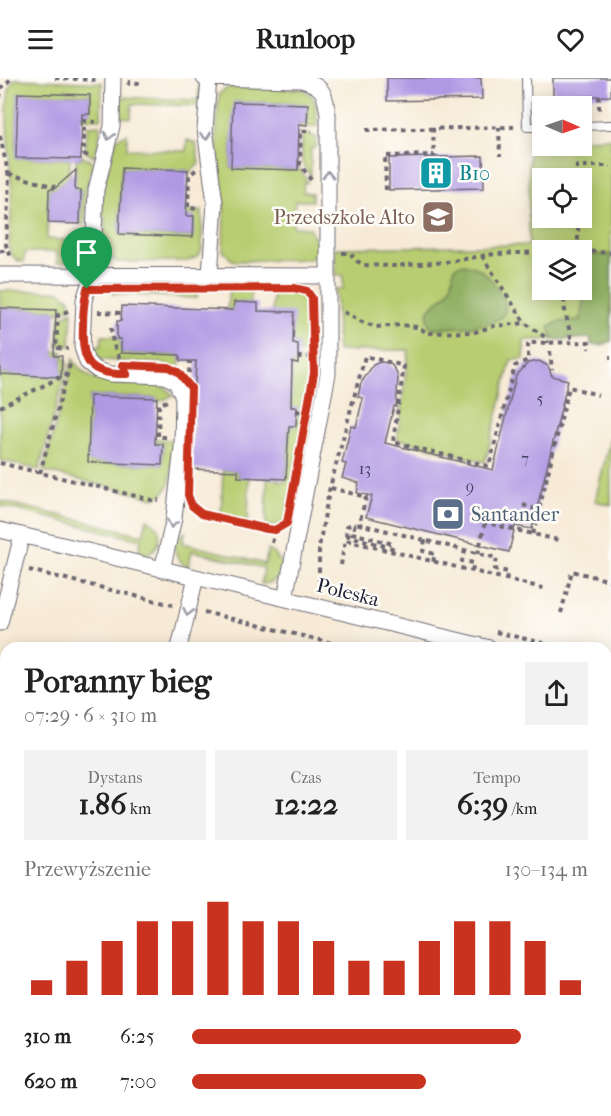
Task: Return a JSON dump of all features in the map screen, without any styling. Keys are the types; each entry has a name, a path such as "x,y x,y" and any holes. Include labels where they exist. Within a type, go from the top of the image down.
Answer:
{"street":[{"path":"204,78 301,80 313,83 322,90 326,98 328,115 328,374 285,598"},
{"path":"209,78 205,129 214,203 210,275"},
{"path":"109,80 112,126 96,190 92,276 84,300 78,349 87,362 97,370 111,374 165,376 176,382 183,397 182,447 174,518 162,570"},
{"path":"0,275 327,276"},
{"name":"Poleska","path":"0,530 466,642"},
{"path":"0,623 22,535"},
{"path":"180,642 196,577"}],"lane":[{"path":"526,78 527,127 532,127"},
{"path":"592,126 611,125"}],"path":[{"path":"0,98 1,88 12,78"},
{"path":"55,78 109,80"},
{"path":"96,160 84,154 84,121 103,122"},
{"path":"499,127 500,156"},
{"path":"366,130 527,127"},
{"path":"386,190 385,156 434,156 433,128"},
{"path":"0,136 9,174 8,251 14,261"},
{"path":"202,176 201,166 189,175 188,208 205,209"},
{"path":"577,168 577,166 611,166"},
{"path":"9,174 55,187"},
{"path":"0,251 8,251"},
{"path":"328,252 350,253 364,265 393,266 532,253"},
{"path":"592,252 611,253"},
{"path":"482,256 525,323 545,337 548,343"},
{"path":"564,300 572,342"},
{"path":"328,303 376,327 402,325 416,327 429,333 475,332 494,326 525,323"},
{"path":"40,473 67,374 78,349 56,348 58,315 74,309 122,313"},
{"path":"111,328 113,344 122,365 115,364"},
{"path":"319,606 320,547 331,488 365,356 404,366 393,442 489,466 514,366 528,360 528,344 589,342 589,349"},
{"path":"550,351 552,370"},
{"path":"298,357 315,357 315,365"},
{"path":"0,407 67,374"},
{"path":"533,534 569,387 598,395"},
{"path":"174,437 158,437 159,404 176,397"},
{"path":"307,422 309,412"},
{"path":"0,463 152,500"},
{"path":"331,488 366,497 352,533 393,544 392,548 345,538"},
{"path":"188,495 192,506 202,514 275,530 287,523"},
{"path":"523,505 539,510"},
{"path":"478,554 484,522 558,540"},
{"path":"341,565 347,526 357,524 497,558 495,569 508,572 506,579"},
{"path":"272,543 275,530"},
{"path":"345,538 546,589"},
{"path":"425,540 423,551 435,554 433,561"},
{"path":"465,550 462,561 474,563 472,571"},
{"path":"561,613 572,571 611,581"}],"green space":[{"path":"16,79 102,83 101,119 82,118 82,114 90,113 90,95 18,94 16,158 70,159 69,181 61,183 57,189 49,189 47,239 83,241 79,257 70,262 57,263 57,252 25,252 24,262 18,261 9,248 12,195 7,108 11,84"},
{"path":"201,81 202,106 132,104 131,118 121,117 119,114 118,97 198,100"},
{"path":"227,88 301,89 314,99 317,126 299,128 299,124 307,124 307,104 234,102 231,168 297,170 298,166 308,182 304,182 303,192 312,193 312,201 295,201 293,227 311,228 318,250 310,259 236,261 223,251 224,203 216,135 219,94"},
{"path":"100,125 100,137 94,157 86,152 87,126"},
{"path":"302,133 316,137 316,148 311,148 311,177 302,163"},
{"path":"127,134 127,149 186,151 187,140 196,143 199,164 188,174 187,170 122,168 119,234 193,237 194,217 186,216 186,211 202,211 202,250 197,257 188,261 118,262 106,255 105,217 101,216 102,191 117,138"},
{"path":"611,138 611,341 602,345 591,345 591,338 524,340 524,359 511,360 485,462 397,439 409,350 337,351 336,289 343,289 343,275 336,275 335,248 529,245 529,140 532,140 532,156 592,156 592,139"},
{"path":"81,155 93,162 86,189 85,224 80,224 81,190 75,190 76,159 81,159"},
{"path":"611,254 611,341 602,345 591,345 591,338 553,340 549,327 558,322 580,320 583,300 592,300 592,255"},
{"path":"460,264 477,268 491,280 504,301 504,313 500,318 485,324 431,328 428,320 430,309 447,293 452,283 454,268"},
{"path":"197,290 197,298 113,294 113,291"},
{"path":"229,290 251,290 250,303 234,302 233,310 227,310"},
{"path":"273,290 300,291 311,300 312,352 310,354 298,353 298,344 293,343 272,312"},
{"path":"0,291 60,291 69,298 72,307 56,313 55,310 0,308"},
{"path":"72,312 70,346 58,346 60,317"},
{"path":"102,336 117,336 117,339 121,339 121,353 180,355 179,369 160,363 103,360 95,356 92,346 101,346"},
{"path":"54,351 62,351 68,364 39,470 0,460 0,374 61,377 62,356 54,356"},
{"path":"73,359 84,373 97,380 111,383 153,384 165,388 173,396 157,402 156,398 90,396 88,462 162,465 163,445 155,444 155,439 172,440 171,475 166,490 161,495 153,498 43,471"},
{"path":"298,360 312,361 312,375 305,409 291,407 292,362 297,363"},
{"path":"296,414 304,415 286,518 280,525 266,527 267,478 278,478 278,481 285,482 289,426 296,426"},
{"path":"611,435 611,505 595,501"},
{"path":"223,470 238,471 238,477 249,477 248,522 221,516"},
{"path":"0,501 143,535 147,519 158,527 158,543 153,550 138,554 141,540 0,506"},
{"path":"185,532 183,543 265,564 268,550 274,553 282,564 280,573 270,583 261,584 264,568 192,551 188,567 179,559 175,550 177,540"}],"building":[{"path":"387,78 481,78 482,99 387,101"},
{"path":"553,78 611,78 611,96 553,96"},
{"path":"18,93 90,95 90,114 82,114 81,159 16,158"},
{"path":"233,102 308,104 307,125 299,124 298,170 231,168"},
{"name":"B10","path":"483,156 484,188 389,190 389,158"},
{"path":"122,168 188,170 186,216 194,216 193,237 119,234"},
{"path":"76,170 75,190 81,190 80,224 48,223 49,189 54,189"},
{"path":"234,302 258,303 258,311 294,312 293,343 298,344 298,363 292,362 291,407 297,407 296,426 289,426 286,479 238,477 238,471 191,469 196,361 180,361 180,355 121,353 121,339 117,339 117,321 121,321 122,306 233,310"},
{"path":"0,308 56,310 54,356 62,356 61,377 0,374"},
{"path":"539,361 548,366 552,376 568,380 532,529 515,526 509,552 366,517 372,496 357,493 359,483 342,478 346,464 342,463 351,426 356,427 363,398 358,397 361,383 373,365 380,362 390,363 398,378 396,407 394,406 385,443 493,470 516,376 528,363"},
{"path":"90,396 157,398 155,444 163,444 162,465 88,462"}],"place":[{"name":"B10","path":"436,173"},
{"name":"Przedszkole Alto","path":"438,217"},
{"name":"Santander","path":"448,514"}],"route":[{"path":"294,288 307,291 314,305 314,373 289,518 281,528 267,529 202,514 192,506 188,495 191,388 178,372 168,367 122,365 127,374 111,374 97,370 87,362 82,347 84,300 87,289 294,288"}]}
